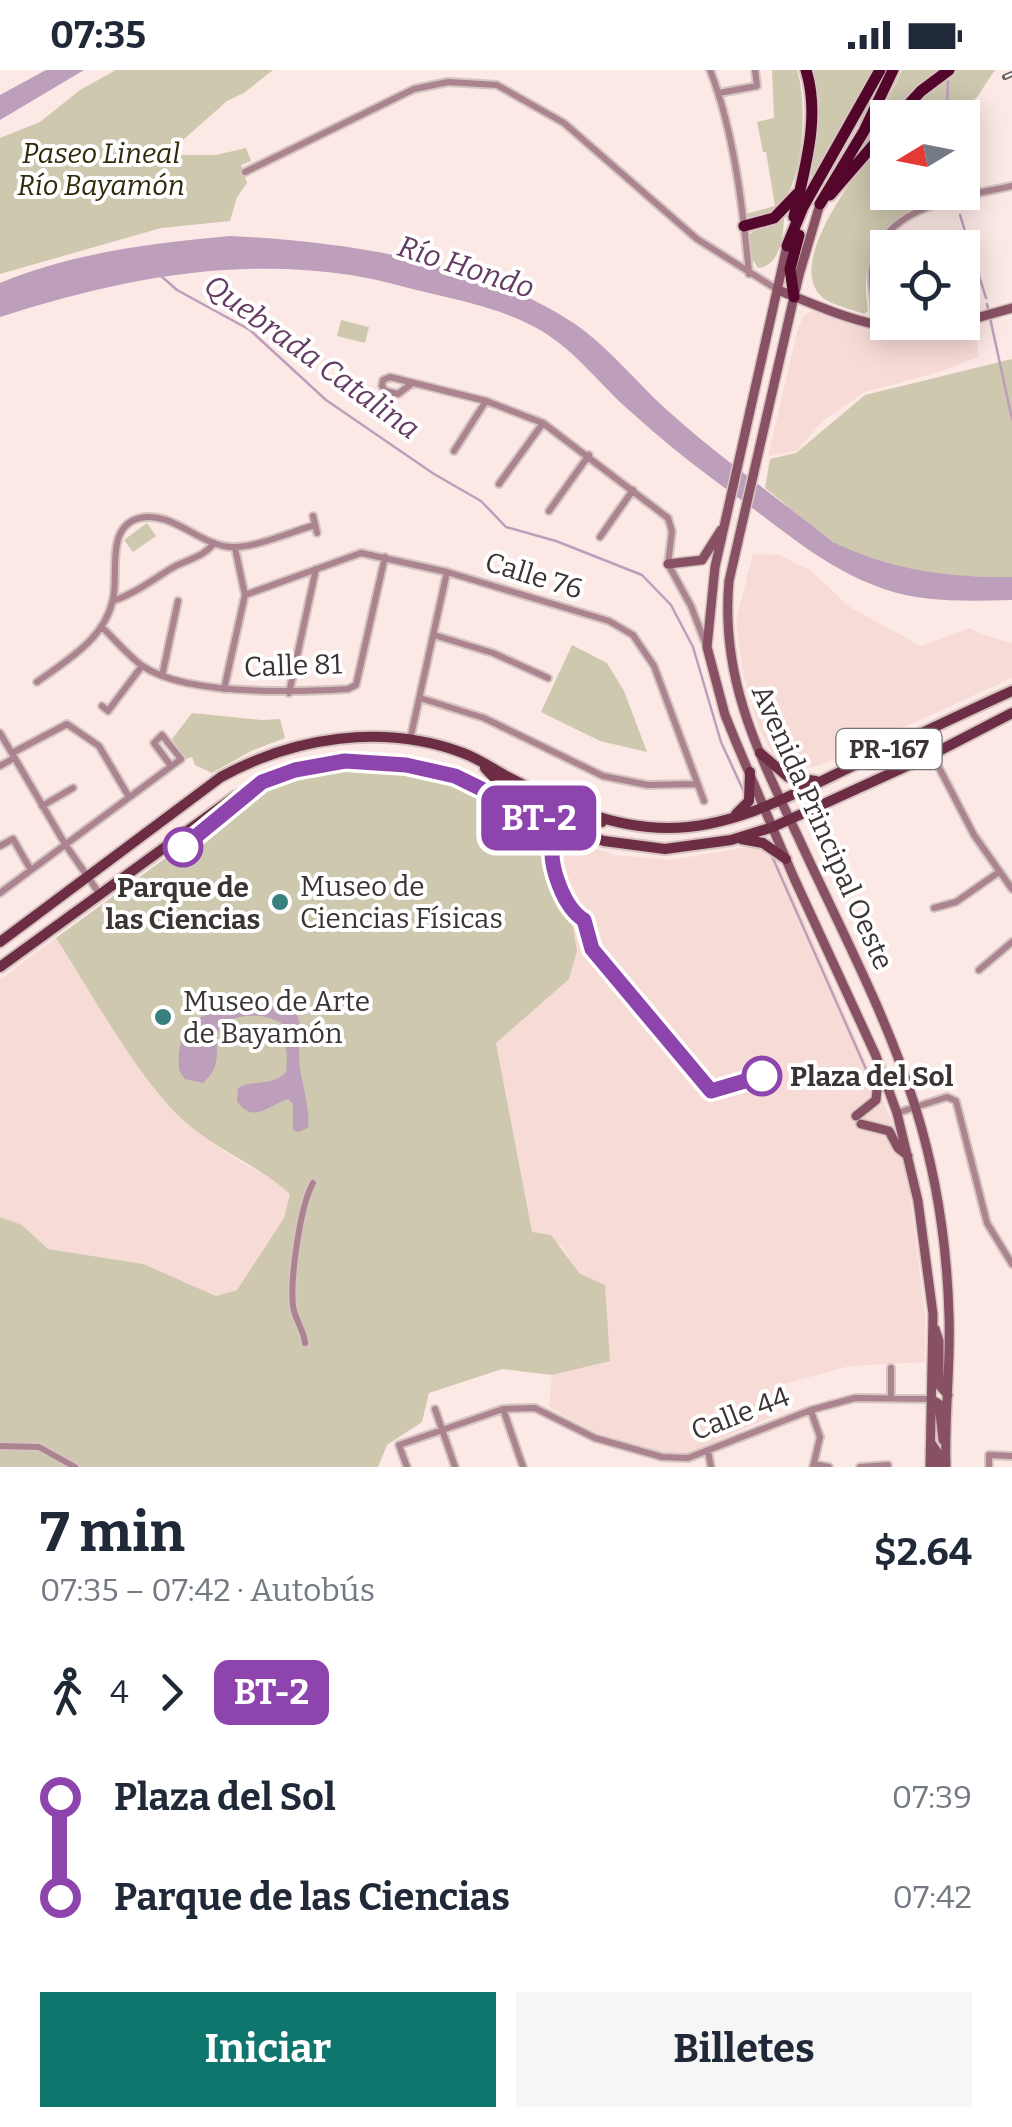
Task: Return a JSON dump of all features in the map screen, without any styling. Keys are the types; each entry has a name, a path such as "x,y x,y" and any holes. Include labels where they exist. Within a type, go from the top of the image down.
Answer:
{"highway":[{"path":"788,246 812,118 806,70"},
{"path":"788,246 803,207 880,70"},
{"path":"820,204 894,70"},
{"path":"913,100 949,70"},
{"path":"820,204 870,150"},
{"path":"794,297 789,276 800,228 827,166"},
{"path":"744,226 774,218 799,191"}],"main road":[{"name":"Avenida Principal Oeste","path":"820,204 794,297 729,582 727,631 740,702 760,753 880,1011 916,1107 944,1248 949,1314 946,1467"},
{"name":"Avenida Principal Oeste","path":"788,246 710,593 707,647 725,715 880,1066 909,1156 922,1226 932,1322 933,1467"},
{"path":"778,290 870,323"},
{"path":"980,318 1012,308"},
{"path":"668,564 694,564 702,560 727,518"},
{"name":"PR-167","path":"0,942 221,777 288,746 343,736 410,741 463,753 560,804 613,822 666,828 727,819 765,806 1012,691"},
{"name":"PR-167","path":"0,967 234,797 295,770 345,761 406,765 455,776 557,826 604,842 666,849 735,838 773,827 931,755 1012,713"},
{"path":"760,753 778,771 796,780 822,781"},
{"path":"478,760 499,783 551,814 557,826 613,822"},
{"path":"727,819 749,801 750,772"},
{"path":"735,838 763,843 786,859"},
{"path":"880,1066 876,1100 858,1120 889,1131 898,1148 909,1156"},
{"path":"932,1322 939,1341 939,1385 948,1396"},
{"path":"932,1399 939,1404 939,1427 946,1453"}],"street":[{"path":"710,70 719,93 744,226 749,275"},
{"path":"719,93 757,86 756,70"},
{"path":"246,172 414,89 448,82 497,85 564,123 697,239 778,290"},
{"path":"894,230 930,205 1012,186"},
{"path":"410,384 486,401 542,422 668,518 672,532 668,564 707,647"},
{"path":"454,451 486,401"},
{"path":"499,484 542,422"},
{"path":"548,511 589,455"},
{"path":"600,537 633,490"},
{"path":"37,682 86,645 102,627 113,601 117,540 132,520 156,517 214,543 235,548 315,525"},
{"path":"113,601 135,593 176,565 207,553 214,543"},
{"path":"224,689 245,594 235,548"},
{"name":"Calle 76","path":"245,594 361,554 447,572 609,621 633,635 654,666 704,801"},
{"name":"Calle 81","path":"102,627 142,665 162,676 224,689 348,690 356,685 385,557"},
{"path":"289,692 316,569"},
{"path":"410,741 447,572"},
{"path":"162,676 178,600"},
{"path":"434,636 493,653 548,678"},
{"path":"102,706 108,711 142,665"},
{"path":"420,698 484,718 603,776 648,785 697,784"},
{"path":"0,766 68,724 98,746 129,797"},
{"path":"0,733 65,844 99,892"},
{"path":"921,733 974,834 1012,888"},
{"path":"0,892 31,870 65,844 172,766 181,759 162,735 154,743 172,766"},
{"path":"42,806 73,788"},
{"path":"0,846 13,839 31,870"},
{"path":"934,908 956,902 998,872"},
{"path":"980,970 1012,942"},
{"path":"897,1113 948,1098 956,1101 987,1224 1012,1264"},
{"path":"305,1344 293,1306 298,1244 313,1183"},
{"path":"891,1368 891,1398"},
{"name":"Calle 44","path":"407,1467 399,1445 504,1408 535,1408 595,1438 662,1457 688,1458 811,1410 856,1398 932,1399"},
{"path":"435,1408 455,1467"},
{"path":"504,1408 523,1467"},
{"path":"811,1410 820,1437 814,1465 829,1467"},
{"path":"0,1446 39,1447 74,1467"},
{"path":"708,1451 711,1467"},
{"path":"989,1467 989,1455 1012,1456"},
{"path":"860,1467 888,1465"}],"shaded area":[{"path":"46,70 84,70 0,120 0,95"},
{"path":"230,236 316,243 407,258 452,269 535,301 585,331 687,427 833,542 898,566 965,576 1012,577 1012,600 915,597 884,589 832,565 675,450 553,338 513,317 469,303 351,275 261,269 173,275 87,292 0,317 0,283 27,273 113,251"},
{"path":"813,311 870,331 870,340 977,340 979,357 865,392 824,420 796,451 768,456 804,315"},
{"path":"753,554 780,555 811,571 851,608 921,646 970,628 1012,643 1012,678 818,766 798,768 775,759 759,728 743,673 736,621"},
{"name":"Plaza del Sol","path":"544,831 614,855 672,860 747,847 774,851 893,1124 908,1178 925,1316 925,1362 850,1366 780,1385 771,1417 689,1453 661,1452 595,1432 549,1407 552,1375 610,1360 580,1275 562,1246 532,1232 496,1042 569,979 571,915 551,882"},
{"path":"56,938 155,1089 184,1120 226,1153 290,1194 284,1218 237,1290 216,1296 142,1264 48,1249 22,1225 0,1217 0,980"},
{"path":"263,998 287,1004 299,1019 308,1128 298,1132 293,1130 293,1104 288,1099 255,1112 249,1112 237,1101 238,1088 275,1080 286,1072 281,1023 252,1016 222,1022 214,1068 203,1083 185,1079 179,1070 179,1050 192,1024 215,1010"}],"green space":[{"name":"Paseo Lineal Río Bayamón","path":"116,70 273,70 227,101 175,147 178,155 216,155 246,148 251,161 241,165 247,183 237,197 230,221 161,228 0,274 0,138 40,122 80,90"},
{"path":"772,70 797,70 803,110 799,161 782,203 767,215 748,218 746,214 775,206 757,122 774,118"},
{"path":"812,70 876,70 811,177 818,119"},
{"path":"902,70 944,70 911,100 887,100"},
{"path":"956,70 995,70 974,100 921,100"},
{"path":"870,156 870,210 910,210 887,230 870,230 868,311 864,314 825,299 812,280 820,236"},
{"path":"784,218 776,256 758,268 751,257 749,235 758,227"},
{"path":"341,320 369,327 365,343 337,336"},
{"path":"1012,359 1012,577 942,575 873,561 832,541 765,488 770,459 796,453 865,395"},
{"path":"147,523 156,536 133,552 124,540"},
{"path":"572,645 607,663 624,691 647,752 600,741 541,712"},
{"path":"192,713 280,719 285,738 212,773 195,765 192,757 186,759 172,739"},
{"path":"335,769 388,771 442,780 475,793 544,831 551,882 571,915 577,951 569,979 496,1043 532,1232 551,1235 580,1274 605,1285 610,1361 552,1375 502,1369 429,1393 422,1422 387,1445 378,1467 0,1467 0,1217 22,1225 48,1249 143,1264 216,1296 237,1290 284,1218 290,1194 196,1131 166,1102 132,1058 56,938 248,798 297,777"}],"waterway":[{"path":"947,100 948,81"},
{"path":"960,215 986,298"},
{"name":"Quebrada Catalina","path":"161,276 177,290 250,330 326,400 434,474 481,501 506,527 556,541 642,575 671,605 693,647 721,742 744,792"},
{"path":"987,304 1012,419"},
{"path":"771,854 869,1076"}],"railway":[{"path":"1005,77 1012,74"}],"bus line":[{"name":"BT-2","path":"183,847 262,782 295,770 345,761 406,765 455,776 557,826 553,840 556,875 577,915 584,920 592,949 711,1091 762,1076"}],"place":[{"name":"Parque de las Ciencias","path":"183,847"},
{"name":"Museo de Ciencias Físicas","path":"280,902"},
{"name":"Museo de Arte de Bayamón","path":"163,1017"},
{"name":"Plaza del Sol","path":"762,1076"}],"water label":[{"name":"Río Hondo","path":"466,267"}]}
